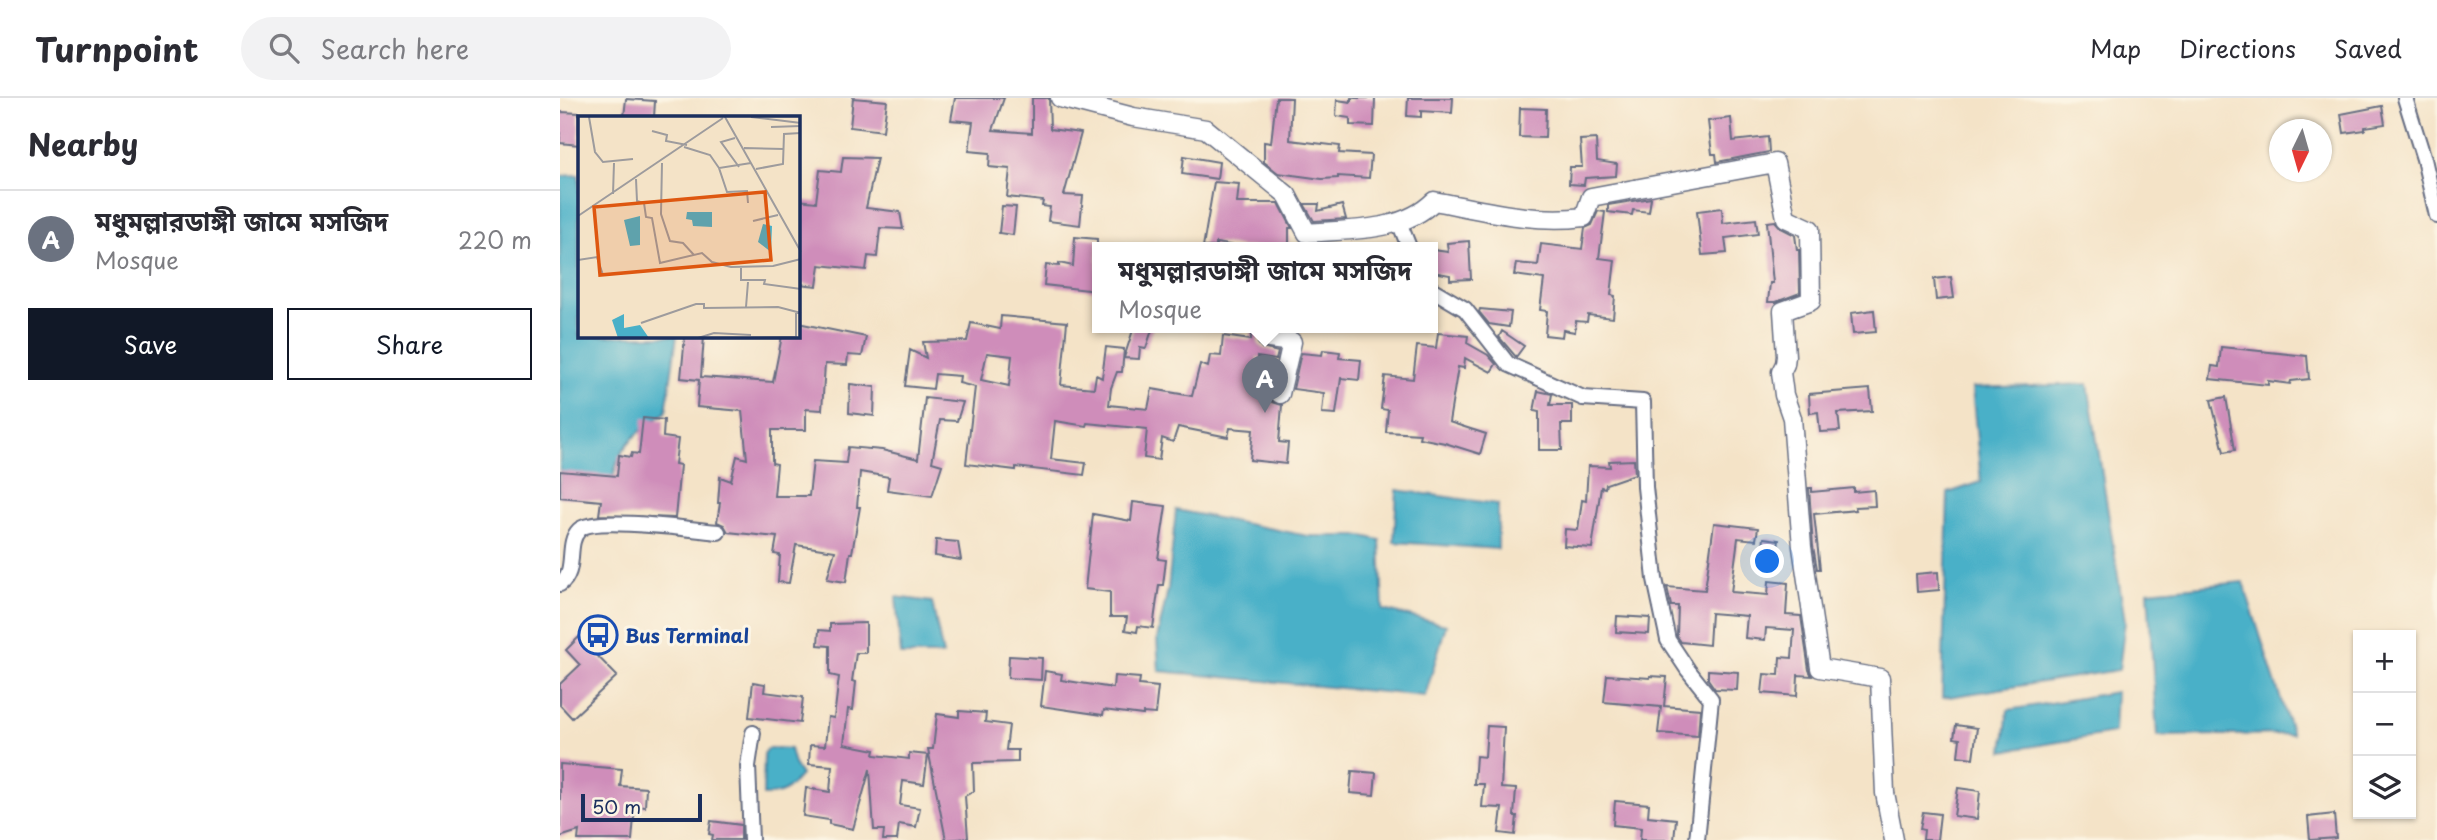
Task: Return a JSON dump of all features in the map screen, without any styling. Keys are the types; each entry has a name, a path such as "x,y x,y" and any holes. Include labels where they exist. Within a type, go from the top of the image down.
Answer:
{"street":[{"path":"1060,98 1133,117 1206,129 1287,195 1304,240 1399,222 1424,210 1434,201 1501,214 1564,219 1584,217 1591,197 1775,163 1786,218 1810,229 1811,301 1783,312 1786,356 1781,372 1784,395 1792,418 1802,547 1820,668 1880,678 1885,793 1895,840"},
{"path":"2405,98 2424,159 2437,216"},
{"path":"1399,222 1407,242"},
{"path":"1438,293 1465,309 1508,364 1583,398 1643,402 1645,487 1656,579 1668,640 1711,699 1697,840"},
{"path":"1270,333 1269,339 1292,342 1280,394"},
{"path":"560,584 570,573 576,536 580,528 589,525 616,523 719,533"},
{"path":"751,840 748,765 753,733"}],"water":[{"path":"578,175 578,338 677,338 666,412 625,447 612,481 610,498 560,496 560,176"},
{"path":"2088,384 2125,621 2119,670 1942,698 1948,493 1981,482 1972,388"},
{"path":"1397,490 1498,504 1498,549 1394,542"},
{"path":"1176,510 1308,536 1363,536 1380,540 1383,610 1446,625 1425,696 1159,671 1157,639 1168,589"},
{"path":"2243,582 2292,734 2157,736 2148,591"},
{"path":"896,597 932,602 943,655 901,655"},
{"path":"2116,692 2114,733 2003,751 2008,710"},
{"path":"767,749 790,749 794,764 801,775 785,791 763,795 764,754"}],"building":[{"path":"853,98 887,101 883,131 850,127"},
{"path":"955,98 1004,98 993,130 1032,133 1032,98 1049,98 1050,129 1081,133 1064,195 1083,196 1080,225 1048,221 1050,207 1042,206 1043,201 1007,197 1010,169 989,167 990,153 969,151 973,122 951,120"},
{"path":"1276,98 1292,98 1290,140 1340,146 1339,153 1371,155 1369,178 1338,176 1322,179 1278,173 1264,162 1264,142 1271,143"},
{"path":"1351,98 1375,98 1374,126 1350,125 1350,118 1336,116 1337,100 1351,102"},
{"path":"1408,98 1453,98 1452,113 1421,111 1421,117 1407,116"},
{"path":"626,99 655,101 654,116 624,116"},
{"path":"2382,106 2385,124 2344,133 2341,114"},
{"path":"1520,108 1546,109 1545,138 1519,137"},
{"path":"560,112 579,113 578,145 560,143"},
{"path":"1731,118 1733,141 1768,137 1769,152 1717,162 1716,154 1712,154 1708,121"},
{"path":"1596,139 1597,161 1617,164 1616,176 1585,178 1584,185 1569,184 1570,167 1582,167 1580,140"},
{"path":"1184,156 1219,162 1217,179 1182,174"},
{"path":"843,157 877,158 866,208 900,212 903,229 880,228 877,257 868,256 866,270 820,265 817,286 800,284 800,200 816,202 820,170 841,172"},
{"path":"1214,182 1239,184 1237,203 1279,203 1292,228 1289,228 1289,242 1204,242"},
{"path":"1651,198 1649,212 1633,210 1632,215 1608,212 1608,205"},
{"path":"1304,204 1319,204 1318,211 1342,205 1346,219 1314,221"},
{"path":"1002,206 1016,207 1013,235 999,233"},
{"path":"1722,208 1723,223 1756,219 1758,234 1725,238 1727,253 1702,255 1697,211"},
{"path":"1598,211 1605,212 1599,258 1615,260 1611,295 1615,296 1613,318 1588,315 1587,322 1576,321 1575,332 1563,330 1562,337 1545,335 1547,311 1540,310 1544,279 1514,275 1516,263 1538,265 1541,244 1582,249 1585,228 1592,225"},
{"path":"1775,221 1781,228 1795,235 1799,250 1800,293 1776,302 1768,302 1770,283 1773,283 1767,222"},
{"path":"1075,237 1097,239 1097,242 1092,242 1092,290 1044,285 1046,265 1059,266 1059,263 1073,266"},
{"path":"1469,241 1471,279 1450,280 1450,275 1438,273 1438,251 1448,252 1447,243"},
{"path":"1951,277 1954,298 1936,300 1934,279"},
{"path":"1480,309 1511,312 1509,327 1489,324 1479,312"},
{"path":"1874,310 1876,332 1853,334 1851,313"},
{"path":"1001,316 1067,322 1061,385 1094,388 1096,375 1102,378 1106,347 1124,349 1122,372 1117,372 1109,405 1148,409 1152,389 1192,396 1200,364 1208,367 1210,355 1221,356 1223,336 1251,340 1251,333 1258,333 1258,343 1262,348 1278,352 1276,360 1257,357 1257,386 1270,388 1269,397 1272,402 1282,405 1279,442 1288,443 1286,464 1250,460 1253,430 1230,428 1228,437 1178,427 1173,442 1162,438 1159,460 1144,458 1147,429 1087,423 1086,426 1055,421 1051,459 1086,463 1084,475 966,464 975,387 959,383 960,376 935,374 933,389 905,386 910,350 926,358 923,342 967,341 971,323 1000,329","holes":["987,353 1012,356 1009,386 981,380"]},
{"path":"800,323 866,337 862,356 848,355 847,365 825,364 822,410 806,409 806,430 772,430 772,463 777,464 774,496 809,496 813,461 846,463 848,447 882,450 918,459 925,398 963,402 957,421 940,420 932,462 942,465 932,496 887,490 889,477 860,472 857,507 860,507 846,582 827,579 835,551 796,545 789,583 778,582 780,555 774,554 777,537 728,532 724,525 717,522 720,477 731,481 737,456 747,459 742,411 697,407 699,380 681,378 685,338 704,338 701,377 773,382 782,338 800,338"},
{"path":"1502,331 1524,346 1516,357 1499,337"},
{"path":"1132,333 1151,333 1146,348 1140,347 1139,359 1124,358"},
{"path":"1438,333 1468,336 1467,343 1488,355 1496,364 1491,372 1465,358 1464,368 1458,367 1449,422 1486,434 1480,454 1419,438 1420,434 1386,432 1388,410 1381,409 1385,376 1413,379 1417,346 1436,348"},
{"path":"2221,347 2307,356 2309,379 2291,381 2290,384 2268,381 2268,385 2210,379 2212,366 2219,367"},
{"path":"1323,350 1340,352 1339,358 1361,360 1359,380 1341,378 1336,414 1322,413 1324,393 1293,389 1301,353 1322,355"},
{"path":"850,384 875,387 874,416 849,413"},
{"path":"1870,389 1872,411 1838,413 1840,431 1820,432 1818,412 1810,413 1809,394"},
{"path":"1538,391 1552,394 1550,405 1572,405 1572,424 1561,424 1562,450 1539,450 1539,412 1534,411"},
{"path":"2226,397 2235,450 2224,452 2211,400"},
{"path":"643,418 664,420 663,437 678,439 675,464 680,465 675,518 599,515 601,501 560,497 560,471 617,476 619,455 631,457 632,453 639,454"},
{"path":"1634,460 1635,474 1606,484 1605,488 1601,487 1592,548 1564,546 1565,529 1578,530 1582,500 1586,501 1588,466 1610,467 1609,461"},
{"path":"1809,488 1812,488 1812,492 1854,488 1854,492 1874,490 1875,506 1814,514 1820,569 1817,569 1813,546"},
{"path":"1133,502 1166,506 1158,559 1166,560 1163,585 1159,585 1153,628 1138,626 1137,632 1125,630 1127,617 1110,617 1110,592 1085,589 1093,514 1131,521"},
{"path":"1714,523 1758,528 1756,540 1738,538 1731,592 1768,595 1769,581 1788,583 1786,615 1801,616 1812,676 1798,675 1797,696 1762,693 1764,674 1779,675 1780,657 1792,658 1794,630 1766,628 1765,640 1745,638 1747,616 1711,613 1709,645 1681,642 1677,636 1678,606 1671,606 1667,587 1705,590"},
{"path":"1764,538 1779,540 1776,561 1761,559"},
{"path":"936,540 958,542 961,560 935,556"},
{"path":"1938,572 1939,590 1917,592 1916,574"},
{"path":"1617,616 1650,618 1649,634 1616,632"},
{"path":"866,623 866,653 856,653 852,681 856,682 853,710 848,709 844,744 875,750 874,755 909,759 909,753 928,755 924,784 903,781 900,805 920,808 916,827 899,824 897,840 883,840 884,830 874,830 870,769 853,829 829,824 829,820 803,816 806,788 830,792 832,766 809,764 810,745 825,746 828,717 834,718 839,677 830,675 830,646 818,645 819,630 830,631 830,624"},
{"path":"579,637 617,676 572,718 560,705 560,684 580,665 566,650"},
{"path":"1009,656 1042,658 1041,680 1008,678"},
{"path":"1708,670 1738,672 1737,690 1715,689 1708,679"},
{"path":"1045,671 1062,674 1061,680 1113,688 1114,676 1140,678 1139,685 1158,687 1155,714 1104,710 1103,715 1041,706"},
{"path":"1607,675 1667,677 1664,706 1700,709 1698,736 1658,733 1661,707 1604,702"},
{"path":"753,682 765,684 764,692 803,697 800,723 749,717"},
{"path":"959,711 986,713 985,722 1009,725 1006,750 1018,750 1018,762 973,763 974,791 965,796 968,838 946,840 928,749 933,749 937,714 959,717"},
{"path":"1956,725 1977,728 1973,758 1958,756 1960,739 1954,738"},
{"path":"1487,726 1504,727 1501,788 1516,789 1515,835 1499,833 1502,808 1482,807 1484,784 1474,784 1476,756 1485,757"},
{"path":"560,764 622,769 620,786 646,788 645,807 635,806 632,840 578,840 579,831 560,837"},
{"path":"1352,771 1376,773 1374,795 1350,793"},
{"path":"1958,788 1980,791 1977,819 1954,816"},
{"path":"1615,801 1649,804 1648,816 1676,819 1674,840 1640,840 1641,828 1613,825"},
{"path":"1923,812 1940,814 1937,840 1923,840 1924,830 1920,829"},
{"path":"2334,814 2336,838 2310,840 2308,817"},
{"path":"711,821 741,825 741,840 712,840 713,835 709,834"}],"place":[{"name":"মধুমল্লারডাঙ্গী জামে মসজিদ","path":"1265,413"},
{"name":"Bus Terminal","path":"598,635"}]}
